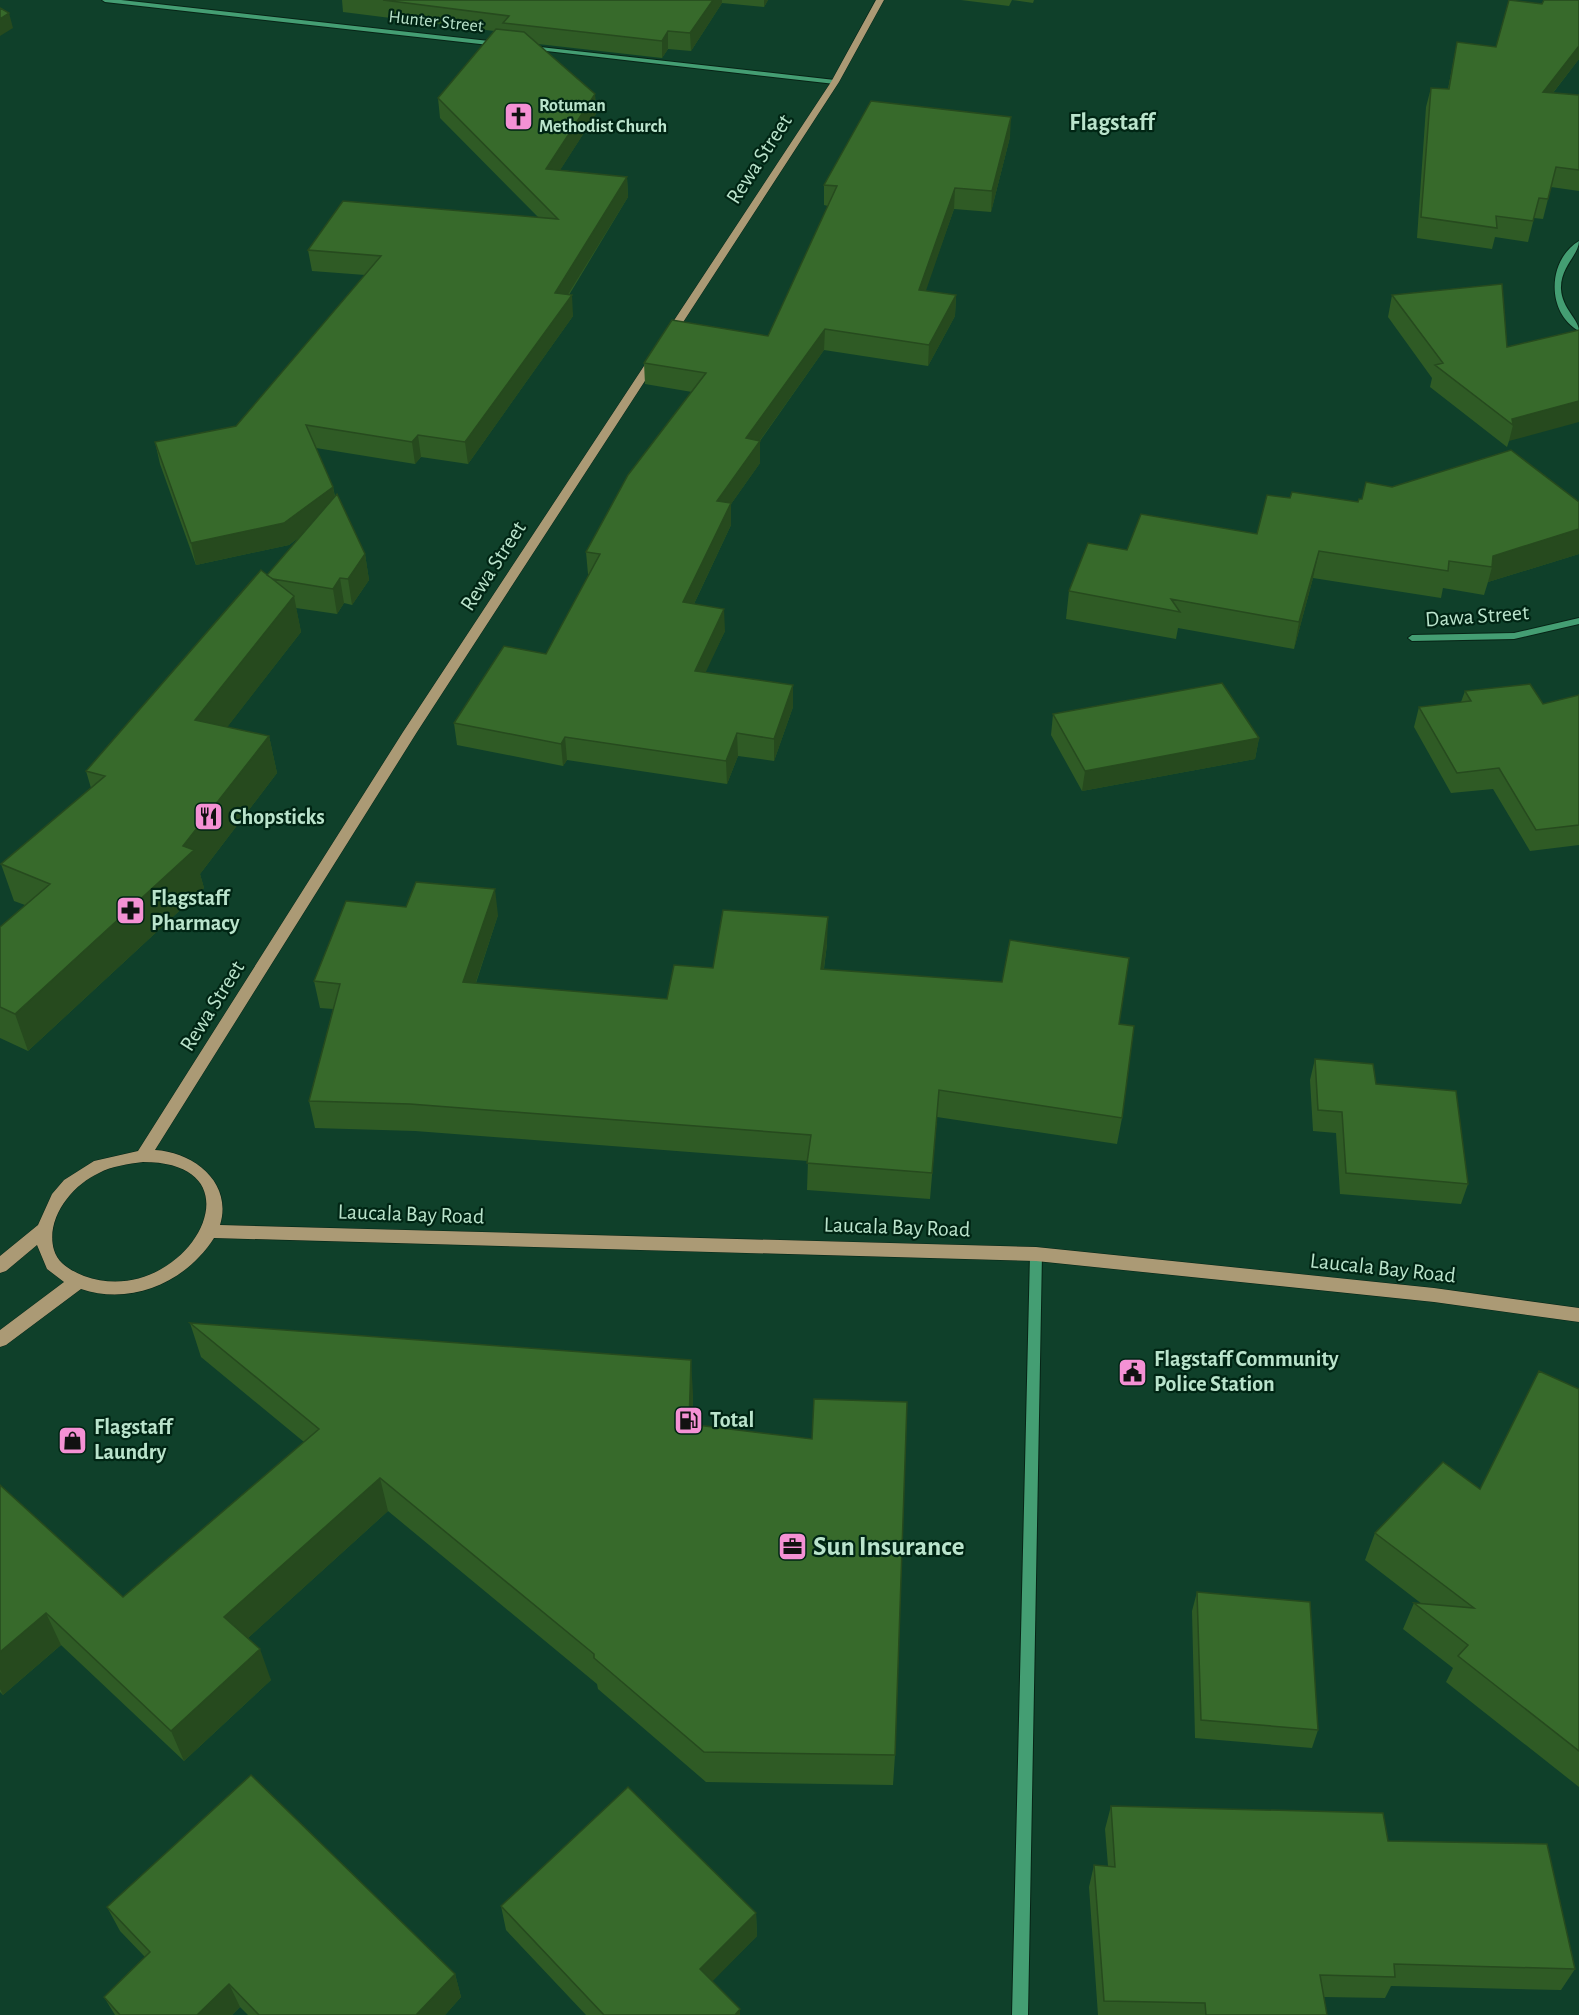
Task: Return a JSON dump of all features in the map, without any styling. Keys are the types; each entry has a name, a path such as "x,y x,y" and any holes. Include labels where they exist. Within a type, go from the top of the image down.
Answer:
{"main road":[{"name":"Rewa Street","path":"143,1155 410,732 835,82 880,0"},
{"path":"143,1155 171,1158 195,1168 211,1186 216,1207 211,1231 195,1254 178,1266 138,1285 106,1288 77,1282 57,1269 46,1251 43,1230 50,1208 65,1188 86,1172 113,1161 143,1155"},
{"path":"0,1266 43,1230"},
{"name":"Laucala Bay Road","path":"211,1231 1036,1254 1434,1295 1579,1315"},
{"path":"0,1340 77,1282"}],"street":[{"name":"Hunter Street","path":"105,0 505,45"},
{"path":"517,46 835,82"},
{"path":"1579,243 1568,254 1557,280 1558,300 1570,321 1579,329"},
{"name":"Dawa Street","path":"1412,638 1514,636 1579,621"},
{"path":"1020,2015 1036,1254"}],"building":[{"path":"383,0 713,0 690,33 668,31 662,41 503,23 509,16"},
{"path":"1509,0 1542,4 1544,0 1579,0 1579,46 1543,92 1579,95 1579,170 1556,167 1548,199 1539,198 1533,221 1496,216 1497,228 1421,217 1431,88 1449,89 1457,42 1496,47"},
{"path":"0,8 9,13 0,19"},
{"path":"496,29 524,32 595,94 546,169 627,177 555,293 572,295 465,442 418,435 412,442 306,425 333,487 284,523 191,543 155,442 236,426 381,256 308,250 343,201 558,219 438,98"},
{"path":"871,101 1011,117 992,191 955,188 919,290 956,295 929,345 825,329 746,438 760,441 717,501 731,503 683,602 724,609 695,671 793,685 774,739 737,733 726,761 565,737 561,744 454,723 504,646 546,654 600,554 586,552 628,475 706,373 644,363 672,320 768,336 837,186 824,185"},
{"path":"1502,284 1507,347 1579,330 1579,401 1512,419 1513,425 1435,365 1443,363 1392,295"},
{"path":"1511,450 1579,502 1579,529 1493,556 1492,567 1449,561 1448,571 1319,551 1299,622 1171,599 1180,612 1069,591 1088,543 1127,550 1141,514 1257,534 1267,495 1290,498 1292,492 1358,502 1362,499 1366,482 1392,487"},
{"path":"337,494 365,554 348,579 340,578 333,589 273,579 267,575"},
{"path":"261,570 294,596 195,720 269,736 183,846 194,850 15,1014 0,1007 0,927 50,884 1,864 105,776 86,771"},
{"path":"1222,683 1259,738 1085,771 1053,714"},
{"path":"1530,684 1543,704 1579,695 1579,825 1536,830 1499,768 1457,773 1419,707 1471,701 1465,691"},
{"path":"416,882 495,889 463,982 667,999 674,965 713,968 723,910 828,917 821,969 1002,982 1010,940 1129,958 1119,1024 1134,1026 1122,1118 939,1090 932,1173 807,1163 811,1135 410,1104 309,1101 340,984 314,981 346,901 406,907"},
{"path":"1315,1059 1373,1064 1376,1084 1456,1091 1468,1184 1346,1173 1342,1112 1318,1110"},
{"path":"190,1323 691,1360 689,1424 812,1439 814,1399 907,1402 895,1755 704,1752 594,1658 594,1654 380,1478 224,1617 260,1649 171,1731 46,1613 0,1652 0,1485 123,1597 319,1429"},
{"path":"1539,1371 1579,1389 1579,1751 1458,1656 1468,1645 1414,1603 1474,1608 1375,1533 1443,1462 1480,1489"},
{"path":"1197,1592 1310,1602 1318,1730 1201,1720"},
{"path":"251,1775 455,1974 416,2015 259,2015 229,1984 197,2015 120,2015 104,1997 150,1952 107,1907"},
{"path":"628,1787 756,1913 700,1969 740,2009 735,2015 604,2015 501,1906"},
{"path":"1111,1806 1383,1813 1388,1841 1547,1844 1575,1969 1394,1964 1395,1977 1320,1975 1327,2015 1206,2015 1205,2003 1104,2001 1094,1865 1115,1867"}],"place":[{"name":"Rotuman Methodist Church","path":"518,116"},
{"name":"Chopsticks","path":"209,817"},
{"name":"Flagstaff Pharmacy","path":"130,911"},
{"name":"Flagstaff Community Police Station","path":"1133,1372"},
{"name":"Total","path":"689,1420"},
{"name":"Flagstaff Laundry","path":"73,1440"},
{"name":"Sun Insurance","path":"792,1546"}],"district":[{"name":"Flagstaff","path":"1112,123"}]}
